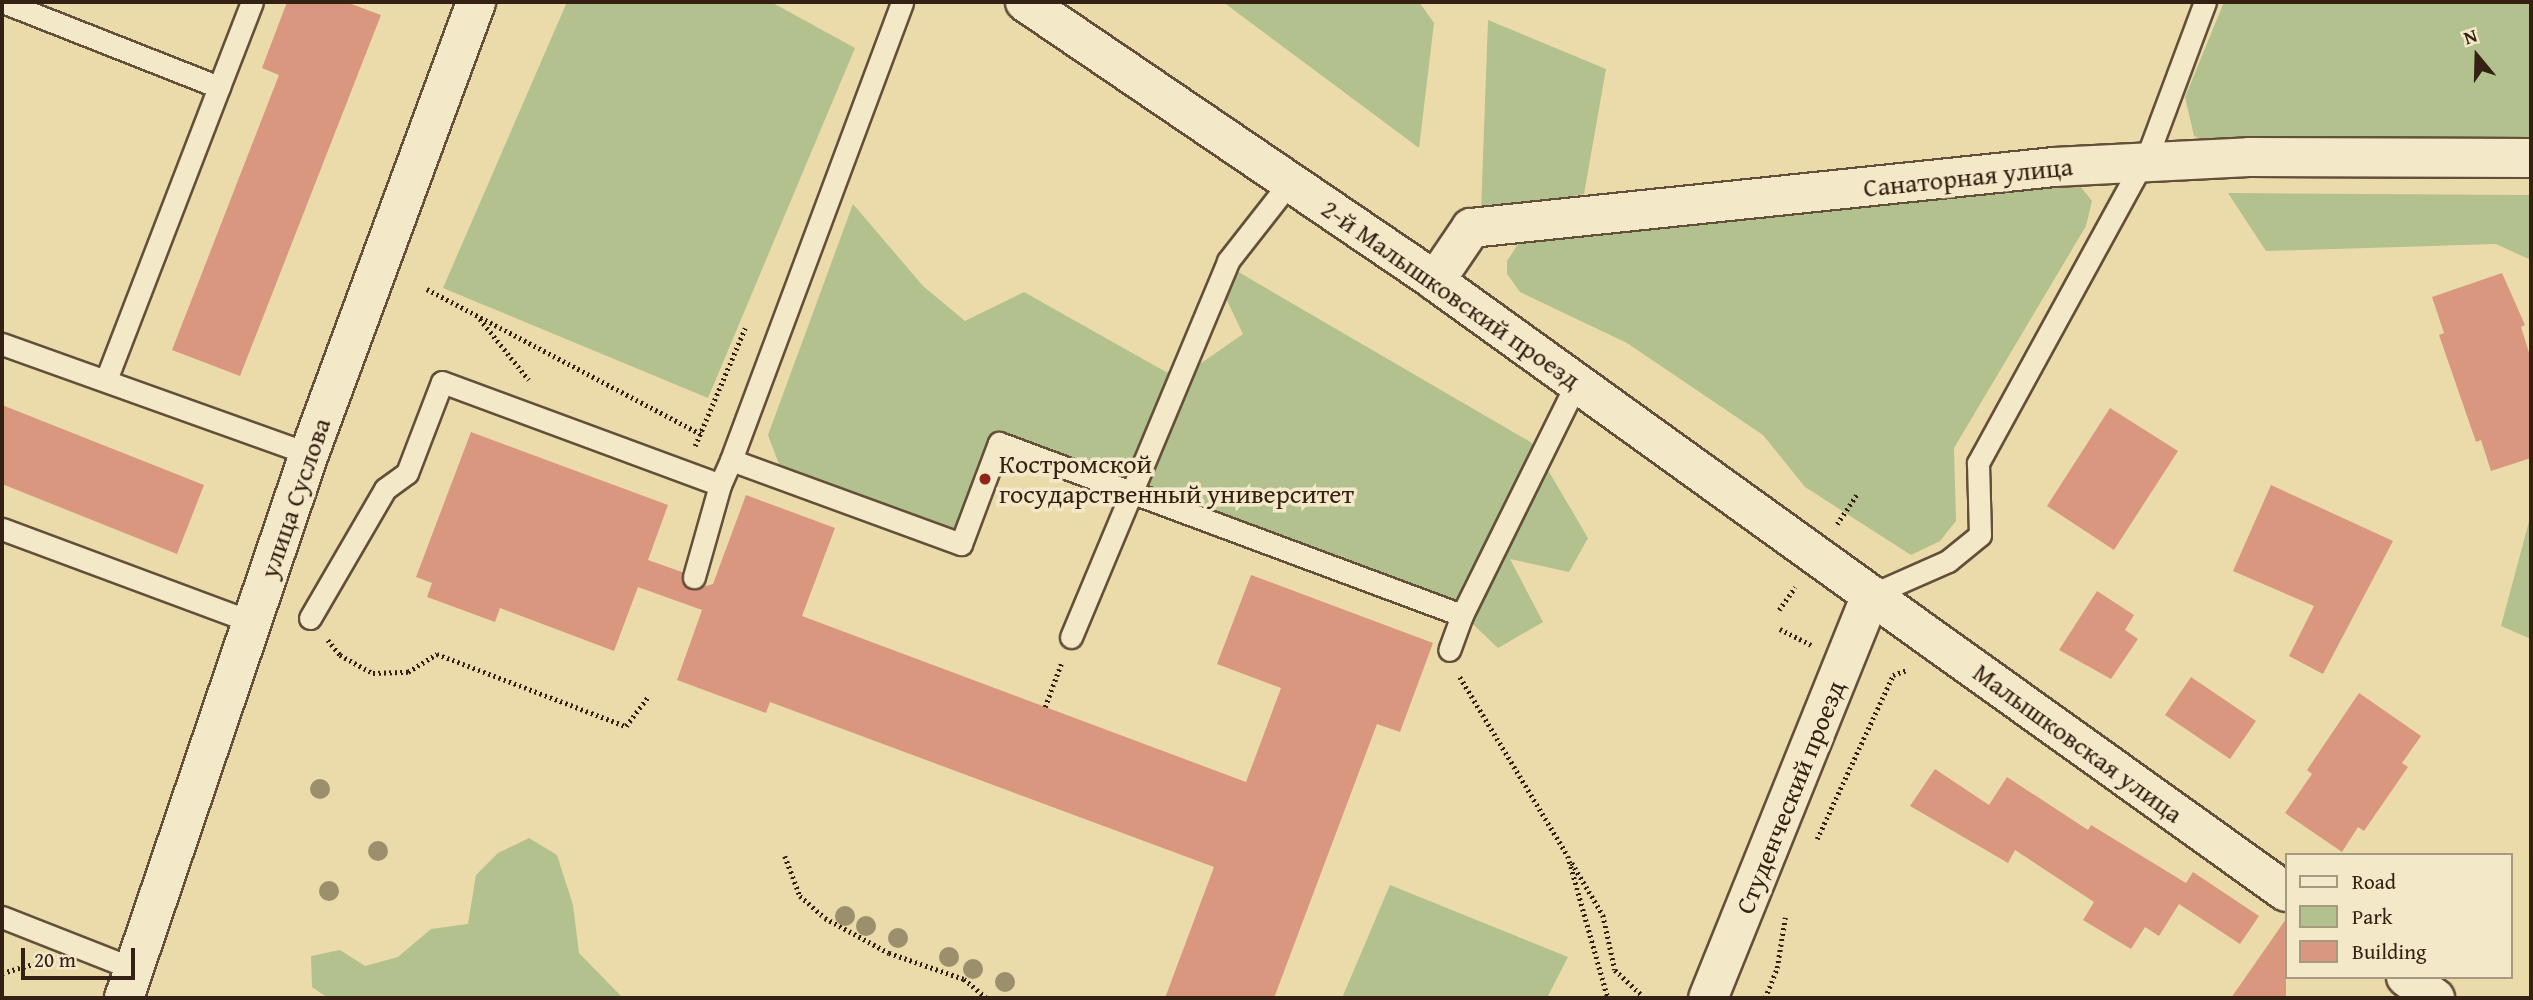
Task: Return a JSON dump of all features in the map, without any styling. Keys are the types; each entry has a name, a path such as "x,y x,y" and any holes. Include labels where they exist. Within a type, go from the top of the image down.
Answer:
{"street":[{"name":"улица Суслова","path":"129,984 309,454 476,2"},
{"name":"2-й Малышковский проезд","path":"1025,2 1435,281 1871,595"},
{"name":"Санаторная улица","path":"1435,281 1471,228 2054,167 2140,162 2531,158"},
{"name":"Малышковская улица","path":"1871,595 2284,891"},
{"name":"Студенческий проезд","path":"1708,998 1871,595"},
{"path":"2409,979 2435,998"}],"lane":[{"path":"4,2 219,87"},
{"path":"106,380 252,2"},
{"path":"694,577 720,485 902,2"},
{"path":"1871,595 1948,561 1980,535 1978,463 2140,162 2204,2"},
{"path":"1072,637 1228,261 1290,182"},
{"path":"2,344 309,454"},
{"path":"310,618 385,489 407,473 442,382 720,485"},
{"path":"1449,650 1462,615 1577,382"},
{"path":"731,460 961,544 999,443 1462,615"},
{"path":"2,529 252,622"},
{"path":"2,918 129,984"}],"path":[{"path":"428,289 701,434"},
{"path":"477,316 569,430"},
{"path":"310,618 340,655 373,673 408,672 437,654 626,726 649,696"},
{"path":"1045,707 1072,637"},
{"path":"1449,650 1603,915 1615,970 1640,994"},
{"path":"1811,851 1893,675 1910,671"},
{"path":"785,856 800,896 825,918 889,953 964,979 987,998"},
{"path":"1568,856 1608,998"},
{"path":"1765,998 1777,968 1786,910"},
{"path":"2,973 43,965"}],"green space":[{"path":"567,2 771,2 855,48 708,398 443,288"},
{"path":"1223,2 1419,2 1434,23 1419,148"},
{"path":"2224,2 2531,2 2531,140 2208,141 2194,136 2185,97"},
{"path":"1488,20 1606,69 1584,194 1481,212"},
{"path":"2077,182 2092,201 2086,226 1954,448 1956,521 1940,541 1911,555 1805,487 1763,435 1627,343 1520,292 1507,274 1507,261 1520,241"},
{"path":"2228,193 2531,195 2531,260 2496,244 2266,251"},
{"path":"853,204 923,286 965,321 1024,292 1166,372 1197,366 1243,334 1219,284 1235,270 1532,443 1588,538 1569,572 1510,559 1543,622 1498,648 1457,609 999,436 956,534 780,467 768,435"},
{"path":"2531,514 2531,639 2501,626"},
{"path":"529,838 557,855 573,905 579,953 623,998 328,998 312,987 311,956 340,950 365,966 398,957 431,929 468,924 476,875 498,853"},
{"path":"1390,885 1568,957 1547,998 1342,998"}],"building":[{"path":"287,2 346,2 381,15 240,376 172,350 279,75 262,68"},
{"path":"2502,273 2525,325 2521,327 2531,359 2531,458 2491,471 2481,440 2476,442 2439,335 2444,333 2432,297"},
{"path":"2,405 204,485 177,554 2,484"},
{"path":"2110,408 2178,451 2114,550 2047,506"},
{"path":"471,432 668,505 648,560 682,572 682,581 691,590 713,584 746,495 835,528 802,616 1246,782 1281,688 1217,664 1251,575 1433,643 1400,732 1377,724 1274,998 1165,998 1214,867 770,702 766,713 677,680 702,610 638,587 614,651 500,608 495,622 427,597 432,583 416,577"},
{"path":"2271,485 2393,541 2323,674 2289,656 2314,606 2233,571"},
{"path":"2097,591 2134,615 2125,630 2138,639 2111,679 2059,650"},
{"path":"2191,677 2256,721 2230,759 2165,715"},
{"path":"2359,693 2421,736 2402,763 2408,767 2364,831 2358,827 2342,852 2285,813 2312,774 2307,770"},
{"path":"1935,769 1989,805 2007,777 2088,830 2091,825 2186,883 2193,872 2259,916 2240,944 2179,904 2159,936 2145,927 2131,949 2083,920 2094,902 2015,850 2008,863 1910,806"},
{"path":"2284,922 2286,998 2231,998"}],"place":[{"name":"Костромской государственный университет","path":"985,479"}]}
